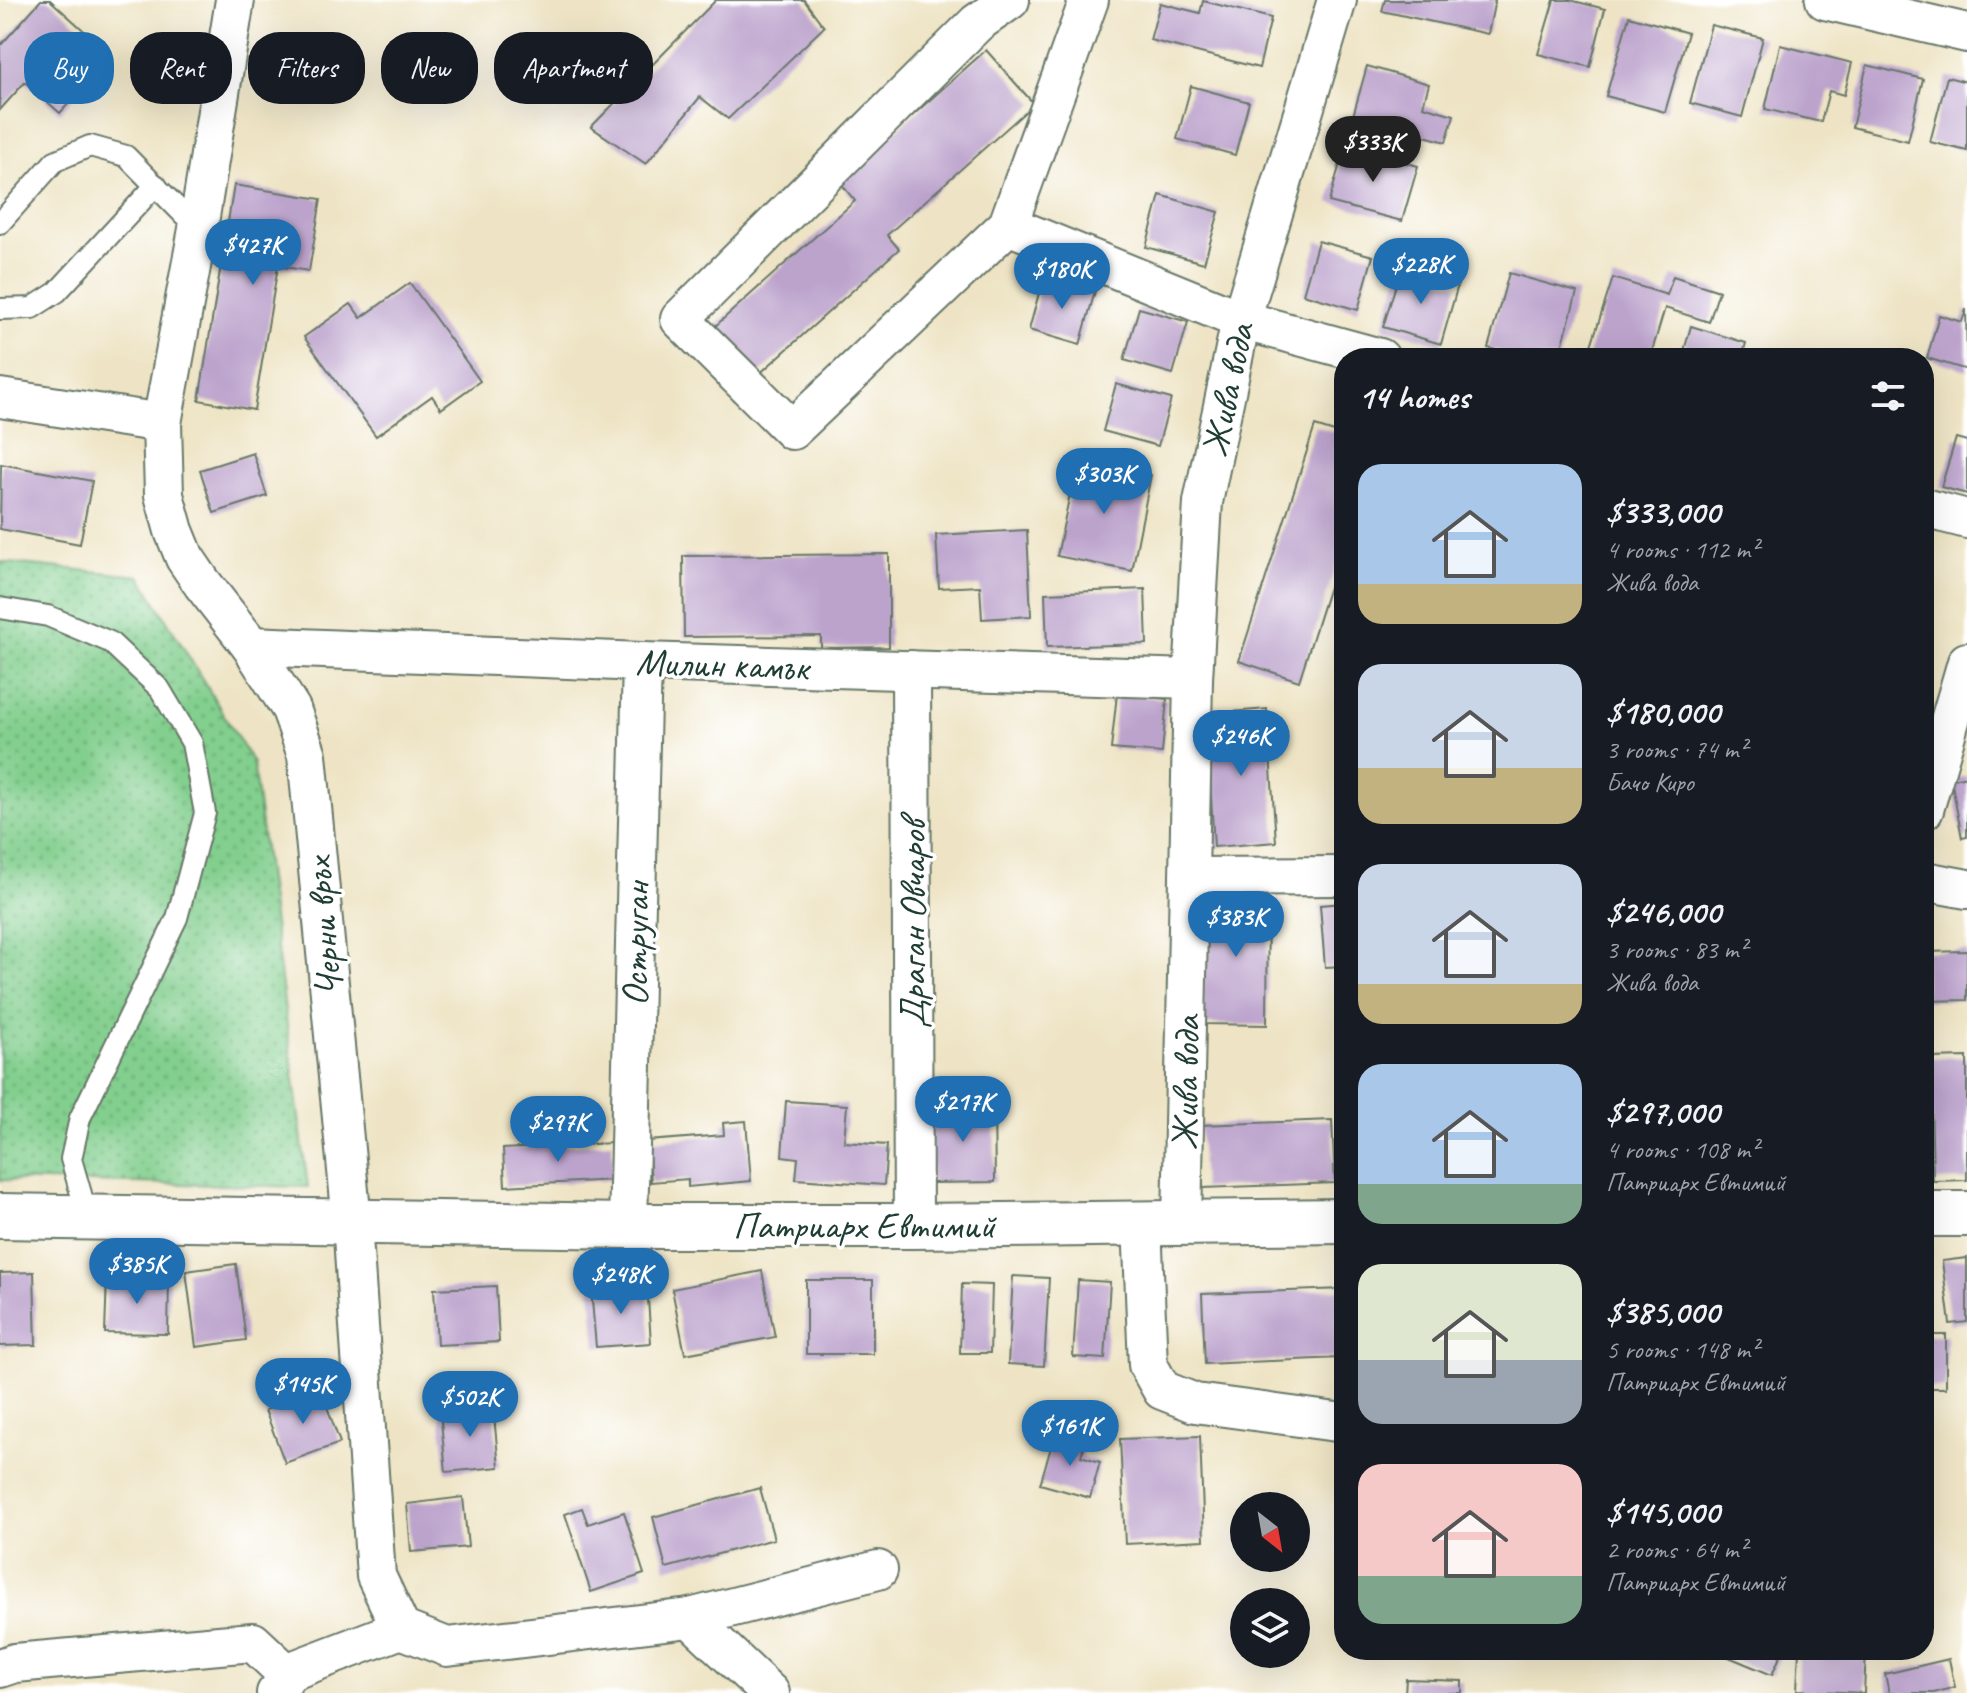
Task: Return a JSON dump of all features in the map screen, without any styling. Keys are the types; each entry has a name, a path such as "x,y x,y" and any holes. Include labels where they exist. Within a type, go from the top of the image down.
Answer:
{"street":[{"name":"Черни връх","path":"235,0 198,229 162,423 164,495 185,558 251,646 291,709 307,755 352,1222 376,1576 401,1629"},
{"path":"1010,0 977,23 680,319 792,430 1008,225 1089,0"},
{"name":"Жива вода","path":"1334,1422 1195,1403 1162,1390 1148,1365 1189,877 1193,679 1203,502 1241,320 1337,0"},
{"path":"1825,0 1967,33"},
{"path":"1008,225 1241,320 1343,348"},
{"path":"0,398 162,423"},
{"path":"1934,511 1967,519"},
{"name":"Милин камък","path":"251,646 1193,679"},
{"name":"Оструган","path":"628,1226 642,662"},
{"path":"1934,776 1967,662"},
{"name":"Драган Овчаров","path":"911,670 913,1226"},
{"path":"1189,877 1334,876"},
{"path":"1934,883 1967,889"},
{"path":"1934,1214 1967,1214"},
{"name":"Патриарх Евтимий","path":"0,1216 628,1226 1334,1221"},
{"path":"0,1668 15,1663 253,1642 281,1683 401,1629 447,1647 690,1618 878,1570"},
{"path":"690,1618 770,1693"}],"lane":[{"path":"0,223 55,161 90,146 126,156 198,229"},
{"path":"0,309 32,308 57,292 156,185"},
{"path":"0,608 48,616 110,642 160,689 192,743 205,813 177,918 80,1118 71,1159 88,1218"}],"green space":[{"path":"0,562 140,576 253,763 308,1187 0,1180"}],"building":[{"path":"41,0 50,0 85,32 24,32 24,83 0,110 0,46"},
{"path":"716,0 804,0 824,27 728,119 700,97 646,164 591,127 614,104 653,104 653,64"},
{"path":"1385,0 1495,0 1488,34 1382,11"},
{"path":"1554,0 1570,0 1605,9 1590,67 1538,54"},
{"path":"1203,1 1271,18 1259,68 1150,40 1160,3 1200,13"},
{"path":"1629,16 1688,33 1665,112 1606,96"},
{"path":"1711,25 1763,38 1742,117 1690,103"},
{"path":"1780,45 1852,63 1844,95 1829,91 1821,122 1765,109"},
{"path":"986,50 1034,104 887,235 899,249 757,376 713,328 855,201 839,181"},
{"path":"1867,65 1923,79 1908,141 1852,127"},
{"path":"1367,66 1429,84 1423,106 1454,115 1446,142 1353,116"},
{"path":"1947,77 1967,82 1967,151 1930,142"},
{"path":"1191,86 1249,102 1235,155 1177,139"},
{"path":"50,104 68,104 60,113"},
{"path":"1345,146 1418,166 1402,221 1329,202"},
{"path":"234,185 321,199 309,271 278,266 254,410 199,400"},
{"path":"1160,195 1219,212 1204,263 1146,247"},
{"path":"1318,241 1373,256 1358,310 1303,294"},
{"path":"1401,268 1458,285 1441,344 1383,327"},
{"path":"1509,273 1577,292 1562,348 1488,348"},
{"path":"1673,276 1719,291 1709,322 1665,308 1653,348 1590,348 1613,278 1667,295"},
{"path":"1043,278 1095,291 1080,345 1029,330"},
{"path":"410,283 480,381 441,409 432,396 376,436 304,337 351,304 361,318"},
{"path":"1139,308 1188,322 1173,374 1124,360"},
{"path":"1966,309 1967,370 1934,360 1934,348 1930,348 1939,315 1962,322"},
{"path":"1691,326 1746,343 1745,348 1685,348"},
{"path":"1116,384 1171,399 1158,446 1103,431"},
{"path":"1315,426 1334,432 1334,571 1299,681 1239,661"},
{"path":"1956,438 1967,441 1967,494 1941,487"},
{"path":"253,453 267,496 214,513 200,470"},
{"path":"1077,460 1151,475 1132,571 1057,556"},
{"path":"1,464 92,481 80,544 0,529"},
{"path":"1027,530 1031,616 982,619 980,586 939,588 936,535"},
{"path":"889,554 889,647 821,648 821,636 684,637 683,556"},
{"path":"1145,589 1147,644 1047,647 1045,593"},
{"path":"1117,694 1167,699 1162,753 1111,749"},
{"path":"1267,709 1276,842 1214,847 1206,714"},
{"path":"1967,776 1967,837 1962,838 1951,779"},
{"path":"1205,893 1268,893 1267,1025 1203,1024"},
{"path":"1334,904 1334,967 1325,967 1320,905"},
{"path":"1967,951 1967,1000 1934,1001 1934,952"},
{"path":"1967,1057 1967,1180 1934,1181 1934,1058"},
{"path":"786,1101 847,1105 844,1142 887,1145 884,1185 796,1179 798,1158 782,1156"},
{"path":"931,1106 994,1106 995,1182 931,1183"},
{"path":"1332,1120 1334,1183 1203,1188 1200,1125"},
{"path":"746,1121 751,1181 688,1187 688,1179 651,1182 648,1141 724,1135 723,1123"},
{"path":"612,1143 613,1180 505,1186 503,1149"},
{"path":"1967,1258 1967,1322 1950,1324 1942,1261"},
{"path":"236,1264 246,1340 196,1347 186,1271"},
{"path":"762,1271 775,1337 685,1354 672,1289"},
{"path":"34,1272 36,1345 0,1346 0,1273"},
{"path":"1013,1276 1049,1278 1044,1366 1008,1364"},
{"path":"107,1277 169,1279 168,1334 105,1333"},
{"path":"806,1280 873,1280 873,1354 806,1354"},
{"path":"1078,1280 1110,1282 1105,1359 1073,1357"},
{"path":"647,1284 651,1343 596,1347 591,1289"},
{"path":"962,1284 992,1285 990,1353 960,1353"},
{"path":"496,1286 499,1342 437,1345 434,1289"},
{"path":"1334,1289 1334,1358 1205,1364 1202,1294"},
{"path":"1934,1335 1946,1335 1946,1388 1934,1388"},
{"path":"321,1390 340,1443 285,1463 265,1410"},
{"path":"493,1406 499,1467 446,1472 440,1411"},
{"path":"1055,1434 1085,1443 1081,1456 1100,1462 1090,1498 1040,1484"},
{"path":"1200,1436 1204,1540 1125,1544 1120,1439"},
{"path":"760,1488 774,1539 666,1568 653,1517"},
{"path":"463,1497 468,1547 411,1552 407,1504"},
{"path":"582,1508 588,1524 624,1512 644,1574 591,1592 565,1514"},
{"path":"1949,1659 1955,1687 1934,1693 1889,1693 1885,1674"},
{"path":"1736,1660 1779,1660 1772,1675"},
{"path":"1798,1660 1866,1660 1864,1693 1797,1690"},
{"path":"1406,1679 1462,1681 1462,1693 1405,1693"}]}
